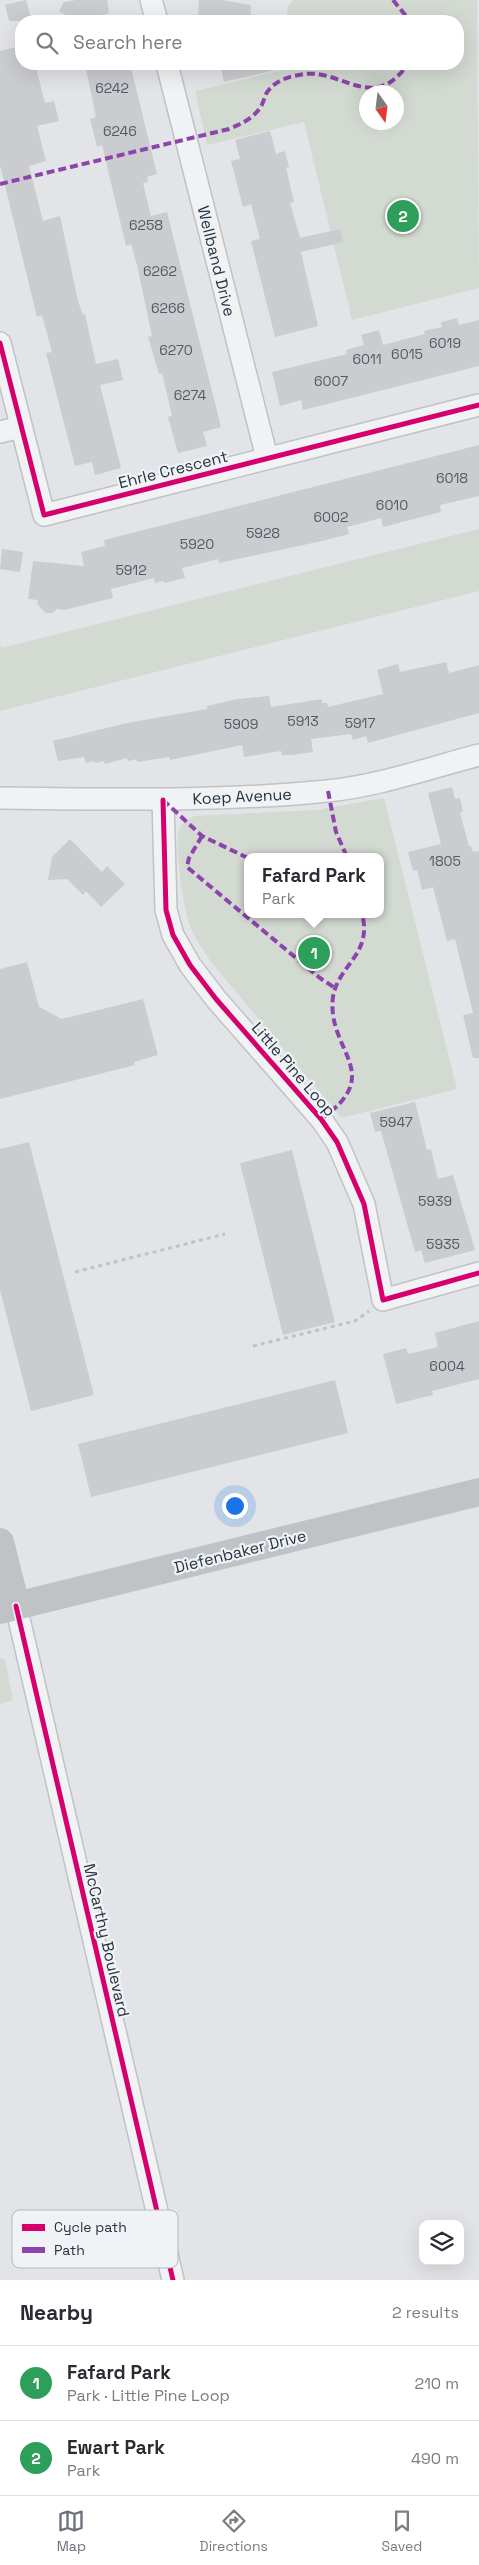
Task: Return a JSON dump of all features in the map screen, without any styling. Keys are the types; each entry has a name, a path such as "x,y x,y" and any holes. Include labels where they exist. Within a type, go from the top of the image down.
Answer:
{"main road":[{"name":"Diefenbaker Drive","path":"8,1608 479,1492"},
{"name":"McCarthy Boulevard","path":"0,1542 8,1608"}],"street":[{"path":"151,0 155,15"},
{"name":"Wellband Drive","path":"169,70 267,458"},
{"name":"Ehrle Crescent","path":"0,343 10,429 44,514 479,405"},
{"name":"Koep Avenue","path":"0,798 163,800 328,791 375,783 479,755"},
{"name":"Little Pine Loop","path":"163,800 166,910 173,936 190,965 216,999 321,1119 337,1142 364,1204 383,1300"},
{"path":"383,1300 479,1273"},
{"name":"McCarthy Boulevard","path":"8,1608 156,2210"}],"path":[{"path":"75,1272 225,1234"},
{"path":"253,1346 355,1321 383,1300"}],"shaded area":[{"path":"293,0 477,0 479,288 352,320 304,122 207,145 195,91 283,70 464,70 464,15 287,15 288,7"},
{"path":"479,529 479,591 0,711 0,644 1,648"},
{"path":"384,798 457,1089 341,1118 212,963 194,936 185,907 180,878 178,839 180,828 195,816 317,810"},
{"path":"0,1658 5,1660 13,1700 0,1704"}],"building":[{"path":"26,0 30,15 15,15 15,21 9,21 5,5"},
{"path":"107,0 109,13 102,15 66,15 59,11 64,2"},
{"path":"199,0 222,0 251,5 250,15 198,15"},
{"path":"15,47 15,70 37,70 45,103 54,101 59,121 37,126 46,161 29,166 43,221 60,216 78,301 83,315 85,314 96,364 118,359 123,380 100,385 121,468 95,475 92,462 75,466 46,353 52,352 42,315 37,317 0,165 0,51"},
{"path":"86,70 131,70 157,174 147,177 148,182 143,183 151,216 167,212 221,427 203,432 207,446 178,453 168,417 172,416 162,373 159,374 148,337 152,336 137,265 131,244 126,246 102,145 97,147 90,119 96,117"},
{"path":"221,70 276,70 224,82"},
{"path":"270,131 276,154 285,151 289,167 286,168 294,202 290,203 300,238 340,229 343,242 301,252 318,326 275,337 251,241 260,239 251,204 243,207 231,161 240,159 235,140"},
{"path":"457,318 459,325 479,320 479,366 303,410 301,400 280,406 272,372 347,354 346,350 364,345 361,335 379,330 383,345 425,334 424,331 442,327 441,322"},
{"path":"479,445 479,496 440,505 441,512 383,527 381,518 347,527 349,534 322,541 219,563 218,559 182,568 185,578 155,583 154,578 111,589 113,598 64,610 57,609 52,613 46,613 37,604 38,600 28,599 33,561 84,566 81,552 105,546 104,540"},
{"path":"2,549 23,552 20,572 0,569"},
{"path":"446,662 449,673 479,665 479,713 368,743 366,736 353,740 351,734 311,739 313,752 292,755 282,755 281,751 244,757 242,745 170,760 169,757 137,762 137,759 128,761 127,758 105,764 104,761 86,763 84,757 58,761 53,741 127,723 207,709 207,706 238,699 269,696 271,707 322,699 322,703 327,703 328,707 383,694 377,670 398,664 400,672"},
{"path":"452,787 455,799 460,798 463,812 460,813 469,846 471,846 473,852 479,851 479,1058 473,1058 463,1015 473,1013 455,939 447,941 433,887 422,890 417,870 413,871 408,852 441,844 428,793"},
{"path":"70,839 102,872 107,866 125,884 101,907 86,891 83,895 67,879 48,880 52,857"},
{"path":"27,962 39,1007 62,1019 143,999 158,1055 134,1062 135,1065 0,1099 0,969"},
{"path":"415,1102 427,1150 431,1149 438,1179 453,1175 475,1250 425,1263 421,1250 415,1252 381,1131 375,1132 370,1113"},
{"path":"29,1142 94,1395 31,1411 0,1290 0,1149"},
{"path":"292,1150 335,1322 283,1335 240,1163"},
{"path":"479,1321 479,1379 432,1391 433,1395 396,1404 383,1354 406,1348 408,1354 438,1347 435,1333"},
{"path":"335,1380 348,1433 91,1497 78,1444"}],"marked path":[{"path":"393,0 405,15"},
{"path":"0,184 229,129 250,118 261,106 269,89 278,82 288,78 305,74 316,74 360,87 371,88 392,81 404,70"},
{"path":"328,791 336,832 345,853"},
{"path":"163,800 202,836 244,856"},
{"path":"202,836 189,858 187,867 244,915"},
{"path":"248,918 320,978 335,988"},
{"path":"321,1119 340,1103 350,1088 352,1074 333,1016 333,997 341,976 359,949 363,939 363,918"}],"cycle path":[{"path":"0,343 44,515 479,405"},
{"path":"163,800 166,910 173,935 190,965 216,999 321,1119 337,1142 364,1204 383,1300 479,1273"},
{"path":"16,1606 157,2210"},
{"path":"170,2268 173,2280"}],"place":[{"name":"Ewart Park","path":"403,216"},
{"name":"Fafard Park","path":"314,953"}]}
